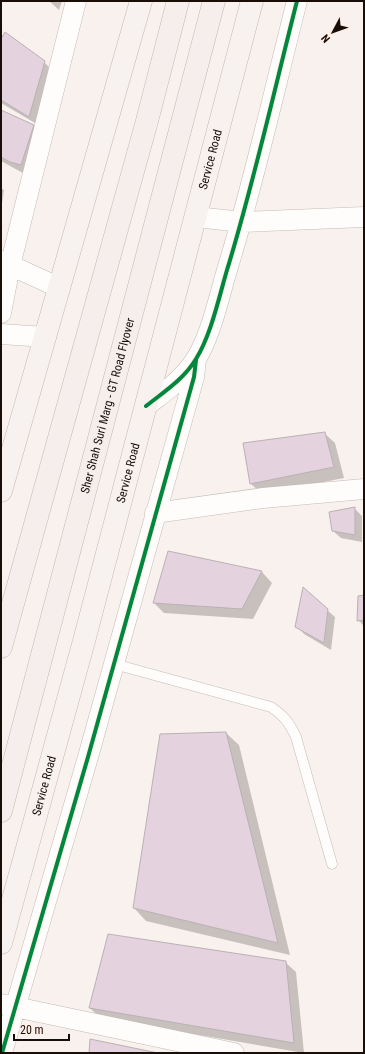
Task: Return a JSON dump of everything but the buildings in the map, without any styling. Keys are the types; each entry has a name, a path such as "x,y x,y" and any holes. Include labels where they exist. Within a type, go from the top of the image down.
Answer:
{"highway":[{"path":"1,647 145,128 178,1"},
{"name":"Sher Shah Suri Marg - GT Road Flyover","path":"1,811 214,1"}],"main road":[{"path":"1,492 141,1"},
{"name":"Service Road","path":"1,943 84,641 252,1"}],"street":[{"path":"1,313 6,264 76,1"},
{"path":"146,406 173,386 196,360 207,336 242,222 297,1"},
{"path":"196,217 242,222 364,217"},
{"path":"6,264 60,288"},
{"path":"1,334 46,337"},
{"path":"2,1053 8,1005 114,664 155,513 191,389 196,360"},
{"path":"155,513 263,498 364,489"},
{"path":"8,1005 234,1053"}],"lane":[{"path":"114,664 271,707 282,715 289,723 296,737 332,864"}],"cycle path":[{"path":"146,406 186,373 196,359 206,339 218,304 246,204 297,1"},
{"path":"2,1053 88,757 194,377 196,360"}]}
